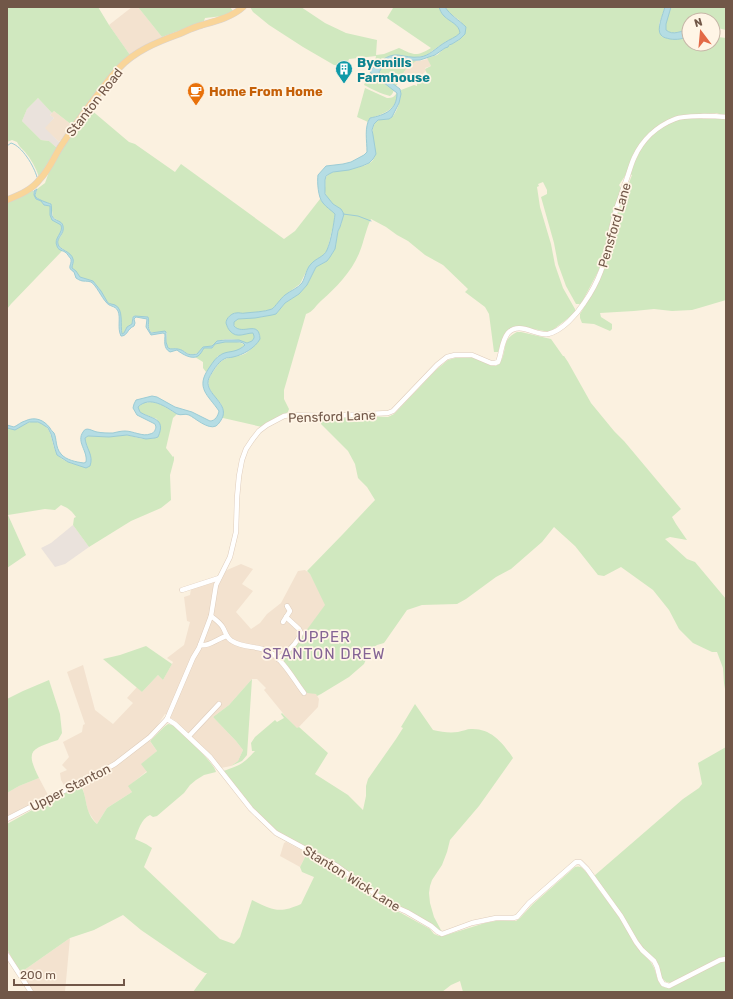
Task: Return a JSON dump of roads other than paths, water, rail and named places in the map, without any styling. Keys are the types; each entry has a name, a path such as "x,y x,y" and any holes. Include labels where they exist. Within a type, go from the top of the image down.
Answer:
{"main road":[{"name":"Stanton Road","path":"7,200 34,186 79,119 120,67 135,54 166,38 218,20 240,10 243,7"}],"street":[{"name":"Pensford Lane","path":"176,697 211,616 216,585 230,557 236,532 237,498 242,460 249,444 258,431 290,414 329,416 388,413 393,411 437,364 447,357 455,355 472,355 494,363 498,362 503,341 512,330 521,329 545,334 555,332 577,314 586,301 602,270 614,218 634,158 639,148 656,129 675,119 681,117 726,117"},
{"path":"182,590 219,578"},
{"path":"283,622 290,610 287,606"},
{"path":"211,616 222,625 228,638 233,642 238,645 267,651 278,659 304,693"},
{"path":"278,659 290,649 299,638 301,632 286,617"},
{"path":"200,644 203,646 227,636"},
{"name":"Upper Stanton","path":"7,819 58,794 74,784 83,782 115,764 150,737 167,719 176,697"},
{"path":"189,736 220,705 214,700"},
{"name":"Stanton Wick Lane","path":"167,719 189,736 210,757 250,809 276,833 337,866 389,904 407,912 442,934 472,923 496,918 513,918 517,916 529,903 576,862 580,862 587,869 621,916 636,942 654,961 663,984 669,986 720,960 726,959"},
{"path":"7,955 31,992"}],"water":[{"path":"439,7 445,7 466,27 465,34 460,39 435,55 420,60 393,61 383,66 379,72 400,89 401,94 399,103 392,117 389,119 378,120 374,124 372,130 376,154 369,163 349,170 333,172 326,176 325,194 333,204 341,209 344,214 338,231 335,249 327,261 316,267 307,285 299,294 285,303 276,314 255,318 238,319 234,322 234,326 238,329 257,330 260,339 245,353 222,360 215,367 209,378 209,388 219,401 223,411 223,417 216,426 213,427 206,425 186,414 177,414 158,403 148,402 138,407 140,412 159,422 160,430 158,437 146,439 127,435 109,437 88,436 85,438 91,462 90,466 86,468 68,462 57,455 51,434 48,428 42,424 38,422 29,422 15,430 7,428 7,425 14,427 22,422 32,419 42,421 48,425 54,433 58,449 63,456 68,459 84,463 86,462 86,458 81,443 81,436 86,429 105,433 128,431 144,435 154,432 156,427 155,424 137,415 133,408 136,400 152,396 157,397 175,407 192,412 212,421 216,418 219,411 207,396 203,386 205,375 218,357 224,353 234,351 245,345 240,342 215,344 212,348 204,348 196,357 184,355 177,350 170,352 165,346 165,334 151,335 146,327 147,319 136,317 134,319 134,326 121,336 119,330 118,311 107,304 91,282 78,280 76,278 74,272 70,269 71,259 66,253 58,248 56,243 62,228 61,225 52,220 50,215 50,206 44,205 41,201 36,199 34,195 34,191 37,189 35,195 36,197 51,204 52,216 62,224 63,231 58,240 58,244 60,248 72,256 72,268 80,277 93,281 108,303 115,305 120,310 122,334 127,327 132,324 133,317 135,316 148,317 151,333 165,331 168,348 181,350 190,355 197,354 203,347 212,346 217,341 239,340 247,343 252,341 254,338 253,333 235,335 229,330 226,323 227,319 234,313 259,312 272,309 285,295 302,283 309,266 326,252 331,237 335,214 321,201 318,189 318,175 326,166 351,162 364,155 367,152 366,130 370,118 389,111 395,104 397,93 370,72 371,70 390,56 398,55 417,57 426,55 460,33 458,27 441,13"},
{"path":"665,7 671,7 666,24 666,30 671,33 681,32 681,39 665,38 661,35 659,30"}],"waterway":[{"path":"7,146 11,143 23,152 33,167 37,177"},
{"path":"343,214 358,216 371,221"}],"place":[{"name":"Byemills Farmhouse","path":"344,84"},
{"name":"Home From Home","path":"196,106"}],"district":[{"name":"UPPER STANTON DREW","path":"324,646"}]}
